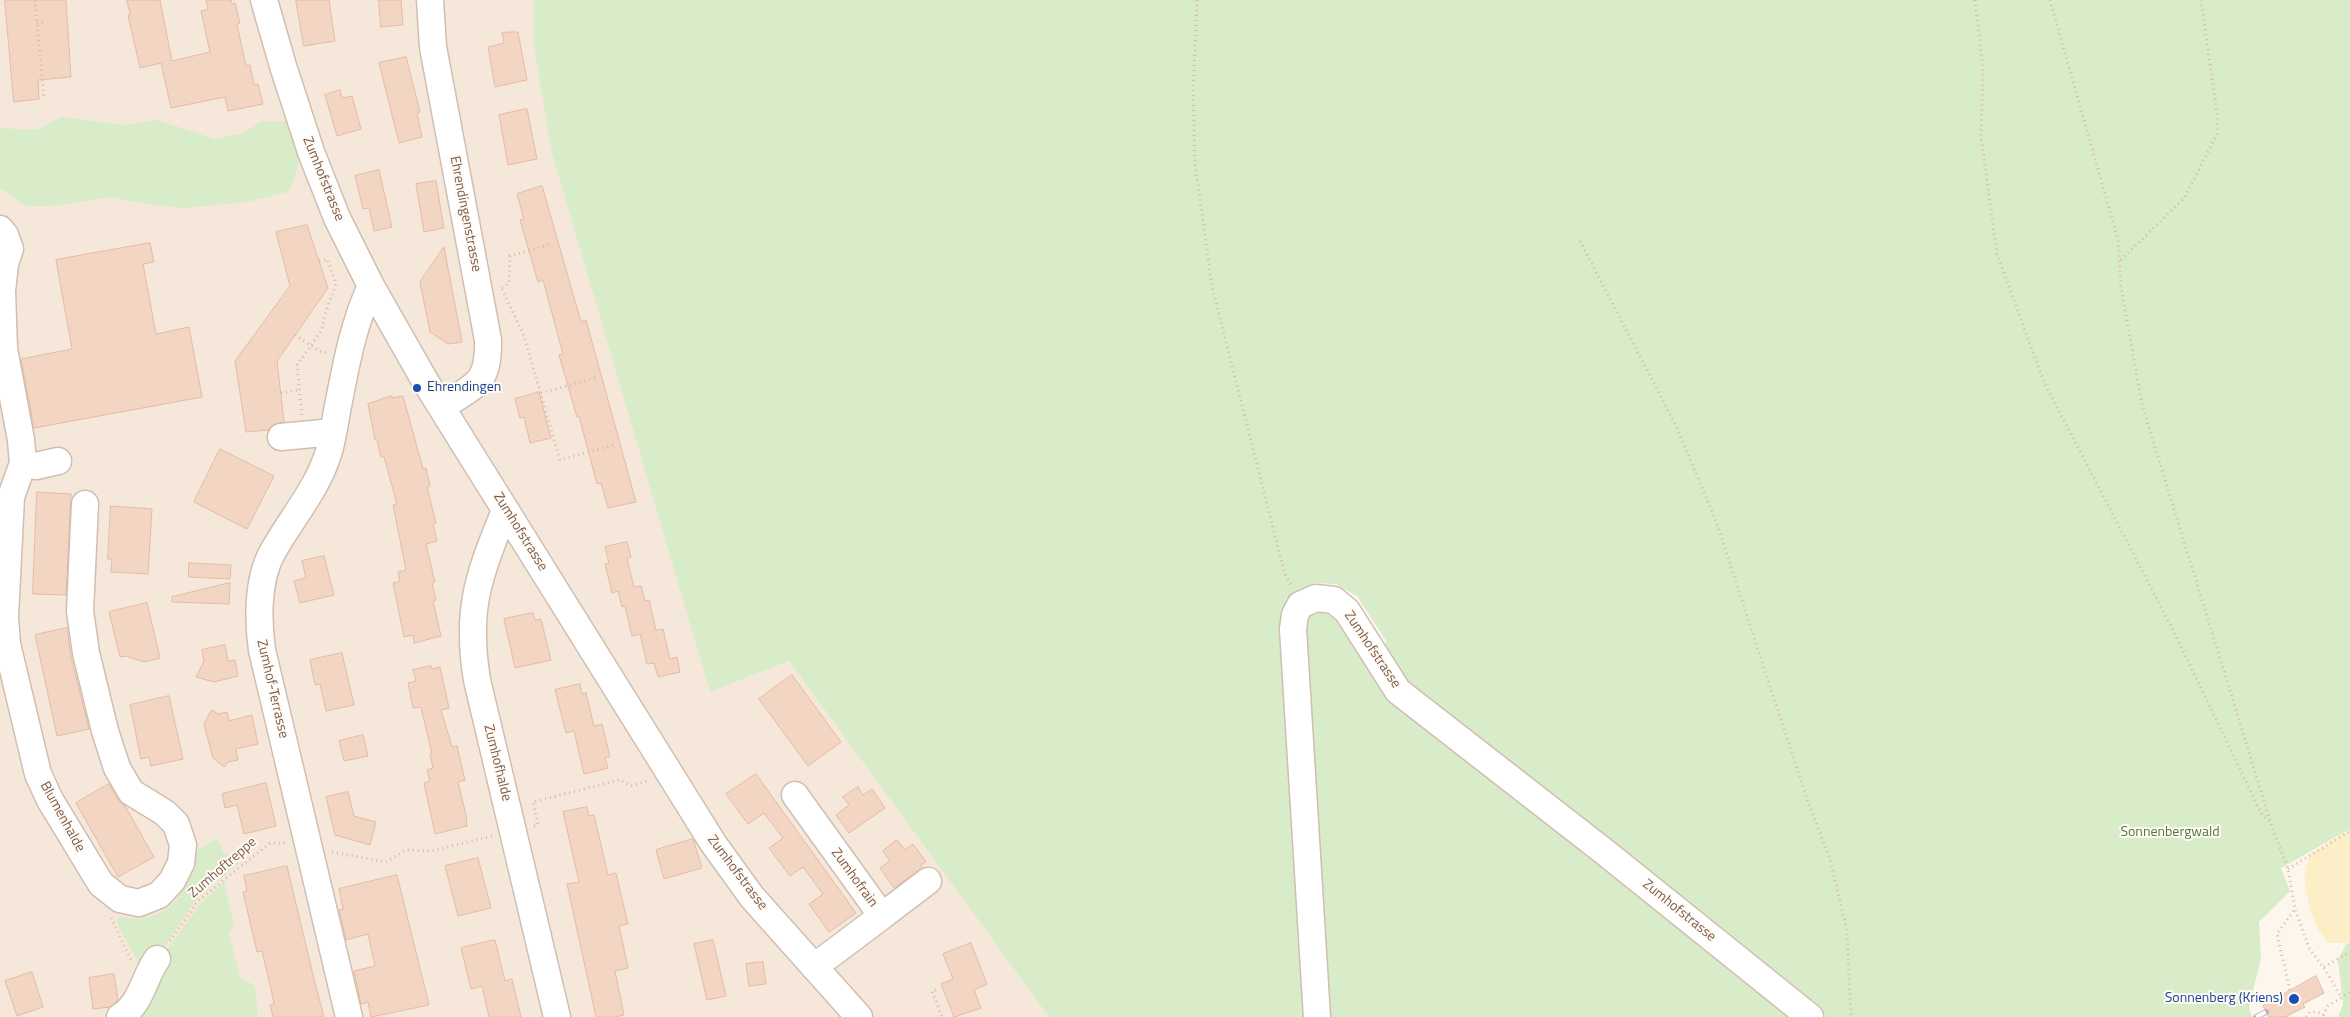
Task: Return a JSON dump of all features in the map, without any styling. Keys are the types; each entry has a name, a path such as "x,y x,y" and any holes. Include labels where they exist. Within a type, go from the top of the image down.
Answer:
{"street":[{"name":"Zumhofstrasse","path":"264,0 282,66 311,152 337,218 370,286 442,407 713,843 752,897 859,1017"},
{"name":"Ehrendingenstrasse","path":"430,0 434,46 488,340 489,363 482,378 442,407"},
{"name":"Blumenhalde","path":"0,229 5,234 10,249 2,291 4,349 21,440 23,463 12,497 6,617 7,635 38,774 55,797 101,884 120,900 138,903 159,895 172,881 181,863 183,844 176,824 165,813 131,792 118,768 105,731 86,653 80,611 85,504"},
{"name":"Zumhof-Terrasse","path":"349,1017 262,650 258,622 261,596 270,555 311,490 329,452 352,336 358,314 370,286"},
{"path":"293,436 333,432"},
{"path":"23,463 36,466 58,462"},
{"name":"Zumhofhalde","path":"507,512 502,518 478,580 472,629 473,654 477,680 557,1017"},
{"name":"Zumhofstrasse","path":"1300,605 1316,598 1334,600 1347,611 1398,690 1606,853 1810,1017"},
{"path":"1300,605 1295,615 1293,638 1317,1017"},
{"name":"Zumhofrain","path":"795,795 882,916 814,967"},
{"path":"882,916 928,881"},
{"path":"120,1017 128,1012 141,996 152,969"}],"path":[{"path":"35,0 40,77 44,97"},
{"path":"1197,0 1193,94 1195,163 1212,287 1284,571 1300,605"},
{"path":"1974,0 1983,68 1981,137 1996,254 2044,382 2174,632 2262,815 2271,824"},
{"path":"2050,0 2118,240 2121,287 2142,405 2271,824 2288,869 2295,908 2309,948 2324,967 2340,997"},
{"path":"2120,260 2185,197 2217,134 2217,114 2201,0"},
{"path":"37,23 42,23"},
{"path":"1580,241 1676,426 1716,521 1785,732 1830,859 1847,931 1851,1017"},
{"path":"502,288 509,283 510,256 551,244"},
{"path":"293,436 299,390 297,365 322,330 324,316 336,284 326,259 319,261"},
{"path":"498,280 524,336 560,460 614,445"},
{"path":"295,335 321,352 330,354"},
{"path":"541,393 595,378"},
{"path":"280,393 299,390"},
{"path":"530,827 538,826 533,802 620,780 631,786 654,778"},
{"path":"2288,869 2350,831"},
{"path":"324,851 386,862 406,850 432,851 494,836"},
{"name":"Zumhoftreppe","path":"152,969 198,902 270,842"},
{"path":"101,884 112,919 137,972 152,969"},
{"path":"2290,990 2277,934 2295,908"},
{"path":"2324,967 2350,952"},
{"path":"936,990 932,991 942,1017"},
{"path":"2306,1017 2310,1012 2317,1012 2323,1015 2328,1006 2350,992"}],"shaded area":[{"path":"0,0 534,0 534,46 710,692 789,661 1049,1017 0,1017"}],"green space":[{"name":"Sonnenbergwald","path":"534,0 2350,0 2350,829 2281,868 2290,891 2259,922 2261,958 2249,1007 2252,1017 1817,1017 1425,705 1376,648 1387,642 1357,596 1336,584 1315,583 1286,598 1285,606 1311,1017 1049,1017 789,661 710,692 552,153 534,46"},
{"path":"61,117 124,125 157,120 215,139 243,133 262,121 286,121 297,141 300,156 299,164 288,192 247,202 184,208 145,204 112,197 53,206 25,206 5,191 0,190 0,128 37,130"},
{"path":"1329,607 1391,692 1610,869 1630,890 1801,1017 1321,1017 1302,612"},
{"path":"218,838 223,852 235,856 239,863 195,901 149,969 142,969 117,921 120,917 137,918 151,916 173,904 181,894 187,881 194,852"},
{"path":"224,882 234,924 229,934 240,977 255,986 258,1017 134,1017 165,952 201,903"},
{"path":"2350,943 2350,1017 2338,1017 2343,1004 2338,960 2346,944"}],"sand":[{"path":"2350,829 2350,943 2328,943 2317,928 2310,909 2304,879 2309,855"}],"building":[{"path":"5,0 66,0 71,77 38,80 39,99 14,102"},
{"path":"127,0 160,0 172,61 210,52 201,11 208,9 206,0 231,0 232,4 235,3 240,23 237,24 246,66 250,65 254,85 258,84 263,104 228,111 225,97 171,108 161,63 140,68 128,15 130,15"},
{"path":"296,0 329,0 335,41 304,46"},
{"path":"379,0 401,0 403,25 381,27"},
{"path":"518,32 527,80 495,87 488,47 504,43 502,33"},
{"path":"406,57 420,112 417,113 422,137 399,143 379,63"},
{"path":"340,90 342,98 352,96 361,129 337,136 325,95"},
{"path":"527,109 537,159 508,165 499,115"},
{"path":"379,170 392,227 374,231 369,208 363,209 355,176"},
{"path":"436,181 444,228 424,232 416,184"},
{"path":"542,186 581,322 586,320 636,502 608,508 601,483 597,484 579,416 577,417 559,355 563,354 543,280 538,282 520,220 524,219 517,194"},
{"path":"307,225 328,288 277,361 284,422 273,425 268,430 246,432 235,361 290,286 276,232"},
{"path":"150,243 154,262 143,264 156,334 189,327 202,397 34,428 21,359 72,349 56,260"},
{"path":"444,247 462,342 448,344 430,332 420,282"},
{"path":"539,392 551,438 530,443 524,417 520,418 515,399"},
{"path":"392,396 392,398 403,396 423,469 426,468 430,486 427,487 436,523 433,524 437,541 426,544 435,582 432,583 436,600 433,601 441,636 414,643 413,635 404,637 393,583 400,581 398,572 406,570 393,505 397,504 384,457 381,457 377,440 375,440 368,404"},
{"path":"220,449 274,476 247,529 194,502"},
{"path":"37,492 71,494 66,595 33,594"},
{"path":"111,506 152,509 148,574 111,572 112,559 108,559"},
{"path":"627,542 631,557 627,558 634,587 641,586 645,601 649,600 656,630 663,629 670,659 677,657 680,672 658,677 654,663 647,664 640,634 632,636 625,606 622,607 618,591 612,593 605,564 609,563 605,547"},
{"path":"324,556 334,595 300,603 294,581 306,578 302,561"},
{"path":"189,563 231,565 230,579 189,577"},
{"path":"230,583 229,604 172,602 172,597"},
{"path":"147,603 160,658 144,662 126,656 120,657 109,612"},
{"path":"533,613 535,620 541,619 551,660 515,668 504,619"},
{"path":"67,628 71,657 89,729 57,736 35,635"},
{"path":"225,645 228,661 235,660 238,676 214,682 196,677 204,661 202,650"},
{"path":"342,653 354,705 326,711 320,684 315,685 310,660"},
{"path":"431,666 432,669 440,667 449,708 441,710 452,747 457,746 465,780 458,782 467,819 467,826 435,834 424,783 430,781 427,770 433,768 430,754 432,754 421,707 413,708 408,683 416,681 413,670"},
{"path":"792,675 841,742 808,766 759,699"},
{"path":"580,684 582,694 586,693 594,726 602,724 610,757 605,758 608,768 584,774 574,731 566,733 555,690"},
{"path":"169,696 183,759 151,766 149,757 141,759 130,705"},
{"path":"212,710 218,714 227,712 229,721 252,715 258,744 236,749 238,760 228,762 224,767 213,758 204,724"},
{"path":"363,735 368,756 344,761 339,741"},
{"path":"756,774 856,913 829,932 809,904 823,894 803,867 790,876 769,848 783,838 764,813 748,824 726,794"},
{"path":"266,783 276,826 244,834 237,805 225,808 222,794"},
{"path":"109,784 118,800 125,806 154,857 118,877 76,803"},
{"path":"858,787 863,795 872,789 885,808 849,833 836,815 849,805 843,797"},
{"path":"348,792 354,816 376,822 370,845 335,835 326,797"},
{"path":"587,807 589,816 594,815 608,875 616,873 628,924 619,926 628,968 615,971 624,1015 615,1017 596,1017 567,884 579,882 563,812"},
{"path":"693,839 702,868 664,879 656,850"},
{"path":"897,840 905,850 913,844 926,862 921,865 922,868 894,888 880,868 890,861 883,851"},
{"path":"478,858 491,908 458,916 445,866"},
{"path":"287,866 324,1017 273,1017 270,1005 274,1004 262,951 257,952 243,892 247,891 244,876"},
{"path":"397,875 429,1005 371,1017 368,1002 361,1004 354,971 375,966 368,934 346,940 339,910 343,909 339,889"},
{"path":"495,940 505,981 512,979 521,1017 489,1017 482,986 471,989 461,948"},
{"path":"713,940 726,996 707,1000 694,944"},
{"path":"971,943 987,984 974,990 981,1008 954,1017 941,984 953,979 943,954"},
{"path":"763,962 766,984 749,986 746,964"},
{"path":"32,972 43,1007 17,1016 5,981"},
{"path":"114,974 118,1000 110,1007 93,1009 89,978"},
{"path":"2316,976 2324,993 2303,1004 2305,1007 2285,1017 2269,1017 2263,1006"}],"railway":[{"path":"2256,1017 2266,1012"}],"place":[{"name":"Ehrendingen","path":"417,388"},
{"name":"Sonnenberg (Kriens)","path":"2294,999"}]}
